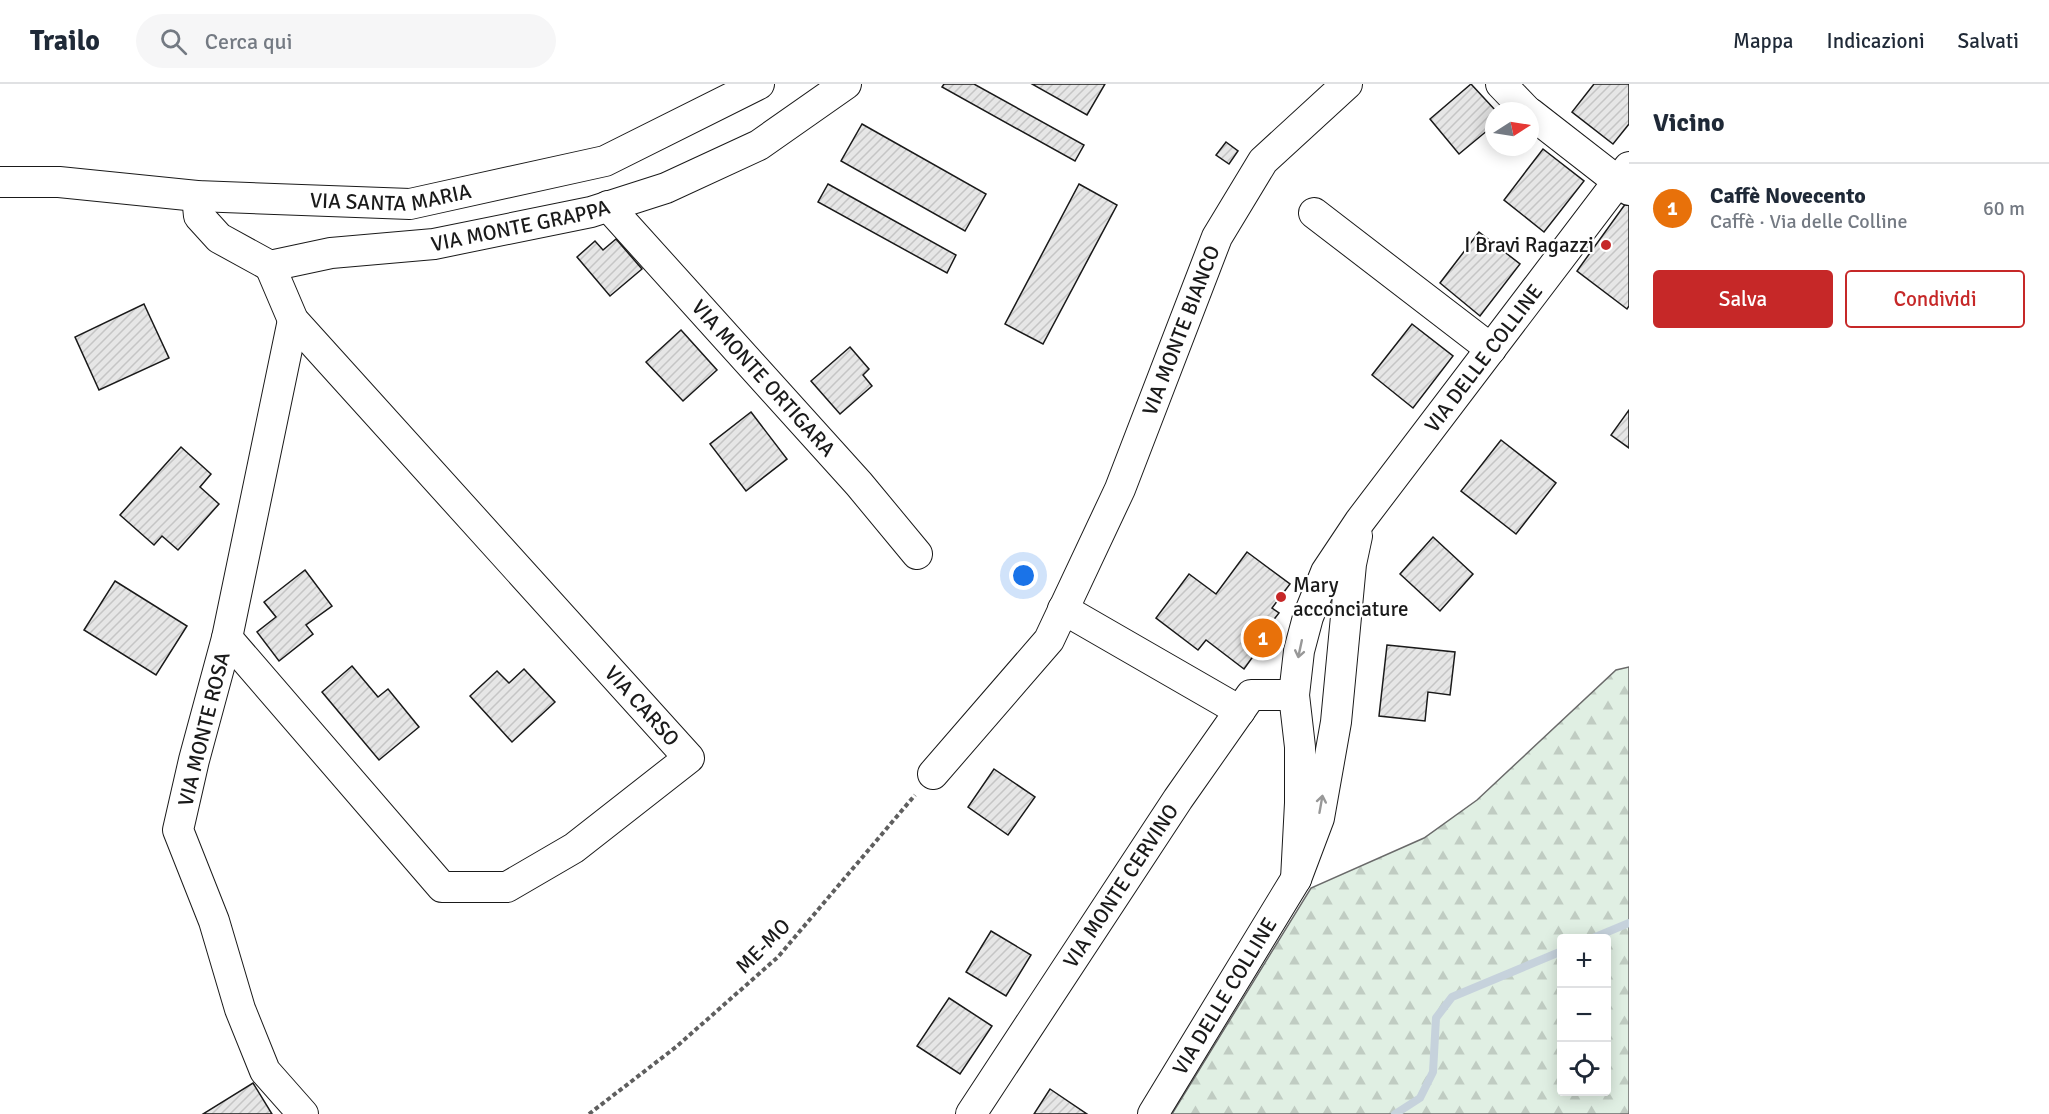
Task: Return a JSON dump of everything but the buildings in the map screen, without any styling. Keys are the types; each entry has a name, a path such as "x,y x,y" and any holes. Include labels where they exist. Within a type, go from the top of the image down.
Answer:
{"street":[{"name":"VIA SANTA MARIA","path":"0,182 59,182 197,196 410,204 605,161 759,84"},
{"name":"VIA MONTE GRAPPA","path":"270,266 332,254 434,244 591,212 666,188 759,145 846,84"},
{"name":"VIA MONTE BIANCO","path":"933,774 1049,640 1120,489 1217,237 1263,160 1347,84"},
{"path":"1501,84 1519,102"},
{"path":"1539,119 1625,180"},
{"name":"VIA DELLE COLLINE","path":"1296,879 1300,747 1294,695 1299,651 1308,617 1326,572 1360,521 1491,349 1625,180"},
{"path":"197,196 199,216 219,238 270,266"},
{"name":"VIA MONTE ORTIGARA","path":"608,206 860,483 917,554"},
{"path":"1314,213 1491,349"},
{"name":"VIA CARSO","path":"227,638 442,887 507,887 574,848 689,758 293,320 270,266"},
{"name":"VIA MONTE ROSA","path":"293,320 227,638 194,760 178,830 214,921 240,1009 266,1071 303,1114"},
{"name":"VIA DELLE COLLINE","path":"1153,1114 1296,879 1319,818 1336,722 1351,564 1360,521"},
{"path":"1063,609 1240,711"},
{"name":"VIA MONTE CERVINO","path":"971,1114 1178,799 1251,695 1294,695"}],"path":[{"name":"ME-MO","path":"589,1114 676,1047 778,957 933,774"}],"green space":[{"path":"1629,667 1629,1114 1172,1114 1311,888 1424,838 1477,800 1616,670"}],"waterway":[{"path":"1603,934 1629,923"},
{"path":"1395,1114 1420,1098 1433,1072 1436,1018 1452,997 1557,953"}],"place":[{"name":"I Bravi Ragazzi","path":"1606,245"},
{"name":"Mary acconciature","path":"1281,597"},
{"name":"Caffè Novecento","path":"1263,638"}]}
